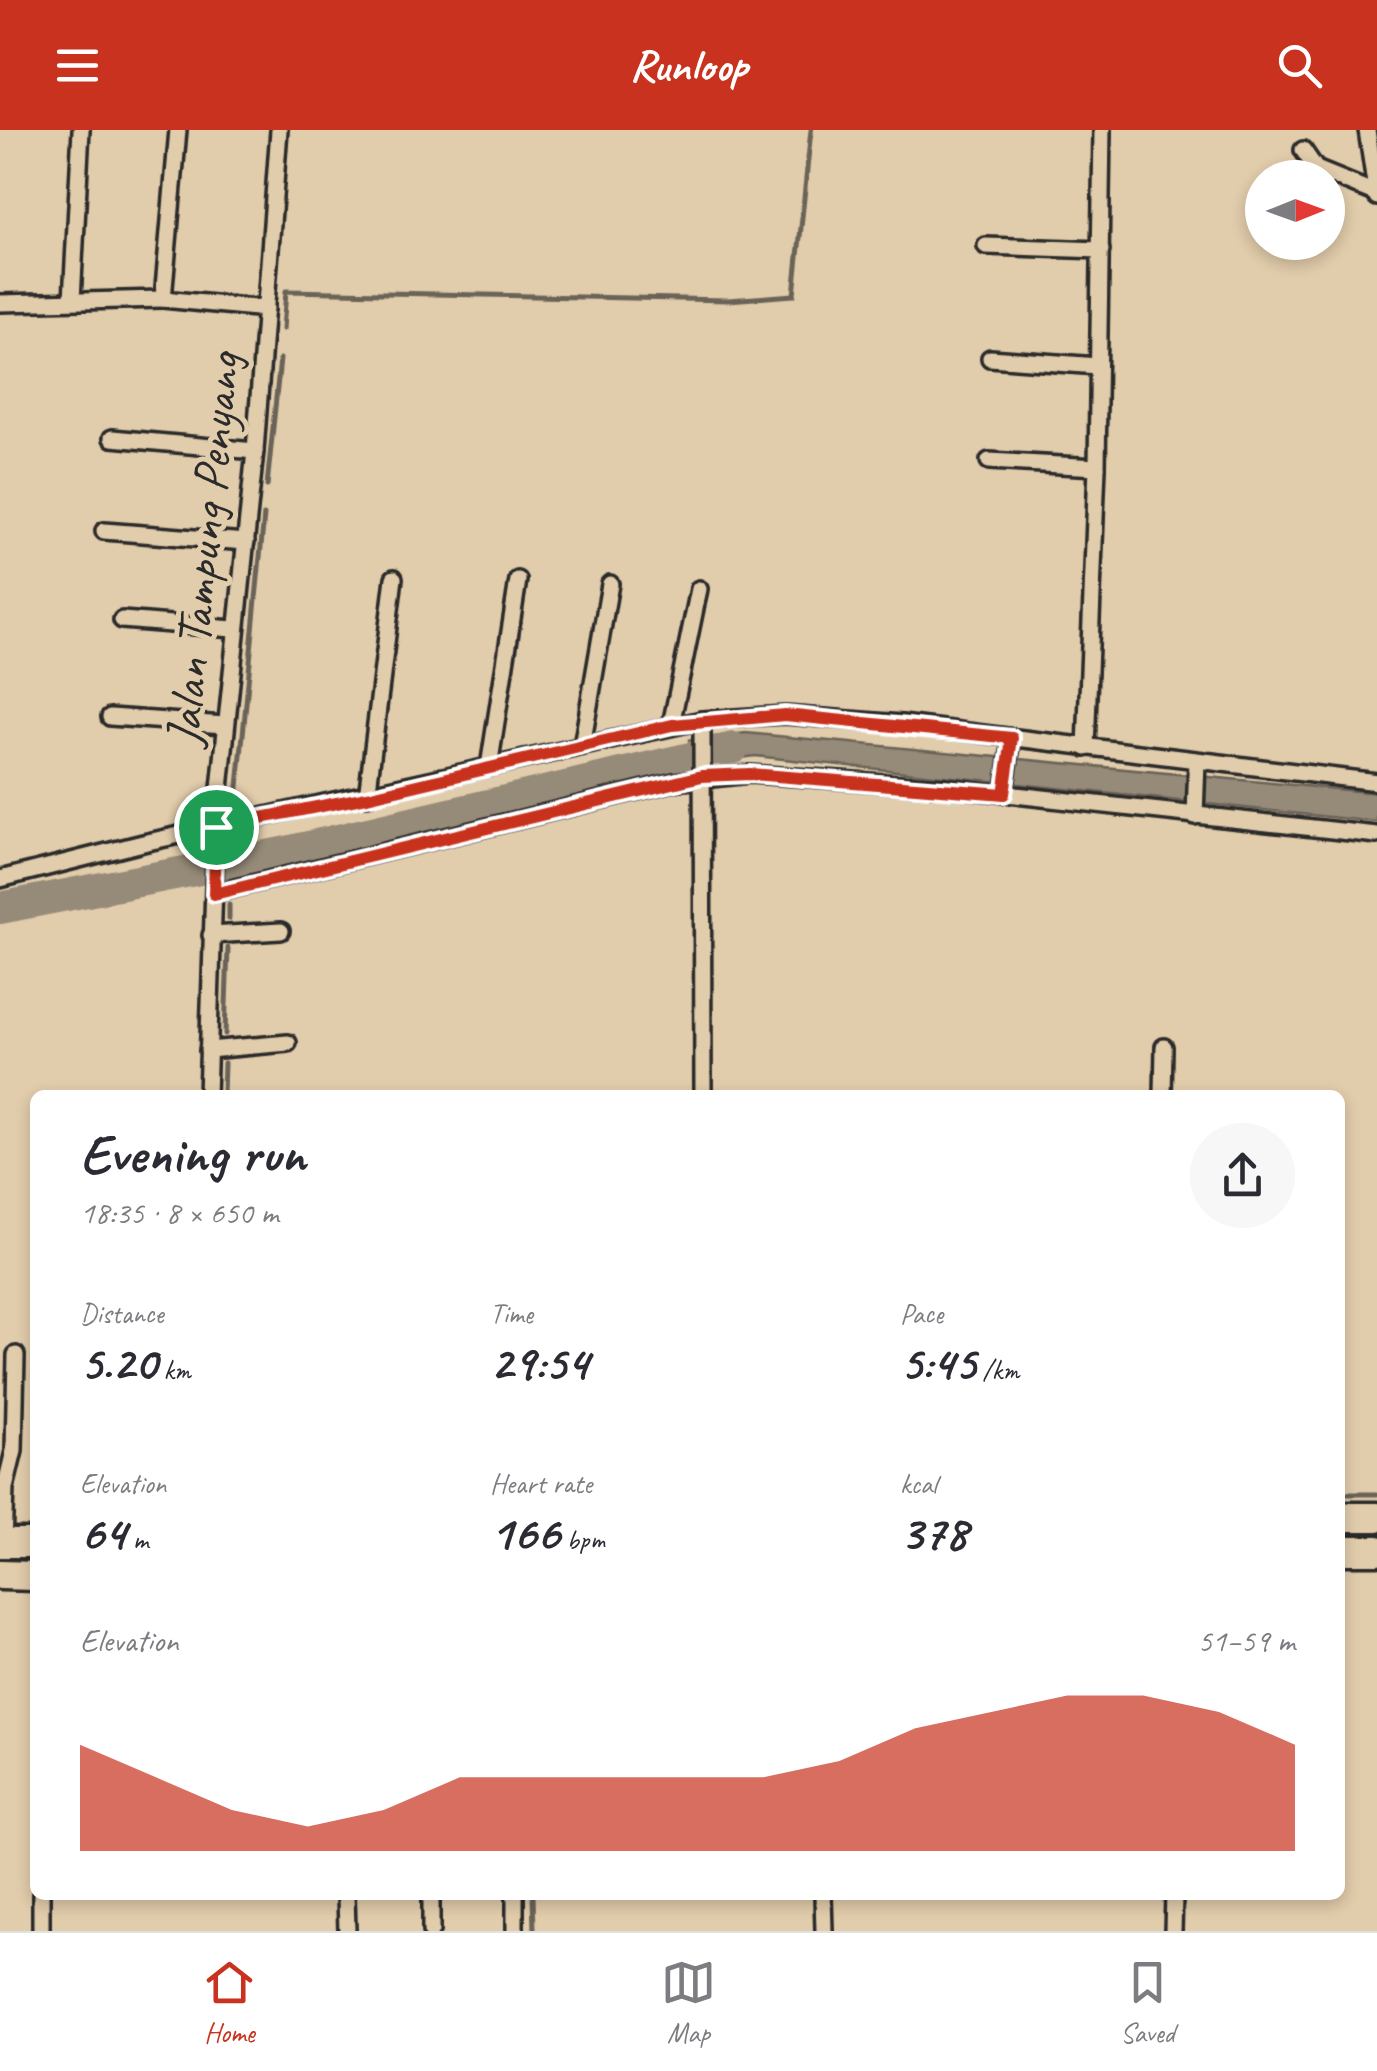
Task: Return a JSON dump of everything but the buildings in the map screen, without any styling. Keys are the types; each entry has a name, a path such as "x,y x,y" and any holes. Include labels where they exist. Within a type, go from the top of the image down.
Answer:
{"highway":[{"path":"1345,1517 1377,1516"},
{"path":"2,1543 30,1543"},
{"path":"1345,1550 1377,1550"},
{"path":"0,1575 30,1576"}],"street":[{"path":"72,300 82,130"},
{"path":"163,299 178,130"},
{"name":"Jalan Tampung Penyang","path":"207,1090 216,827 255,451 278,130"},
{"path":"1086,748 1097,467 1102,130"},
{"path":"1367,130 1376,195"},
{"path":"1303,150 1316,169 1376,195"},
{"path":"986,246 1100,250"},
{"path":"0,303 163,299 266,309"},
{"path":"990,358 1098,366"},
{"path":"112,438 255,451"},
{"path":"989,461 1097,467"},
{"path":"104,532 246,542"},
{"path":"367,797 394,578"},
{"path":"489,768 518,580"},
{"path":"582,746 610,584"},
{"path":"672,725 699,590"},
{"path":"122,620 234,629"},
{"path":"0,879 216,827 367,797 702,720 785,715 1377,782"},
{"path":"110,718 225,725"},
{"path":"702,720 703,1090"},
{"path":"1005,789 1011,743"},
{"path":"1196,809 1197,761"},
{"path":"214,886 702,768 1005,789 1196,809 1377,835"},
{"path":"211,934 281,931"},
{"path":"208,1050 288,1044"},
{"path":"1163,1090 1164,1047"},
{"path":"2,1543 2,1488 14,1451 16,1355"},
{"path":"41,1900 41,1931"},
{"path":"346,1900 347,1931"},
{"path":"430,1900 431,1931"},
{"path":"515,1900 515,1931"},
{"path":"822,1900 824,1931"},
{"path":"1173,1931 1174,1900"}],"shaded area":[{"path":"746,733 1377,793 1377,822 755,756 692,765 689,740"}],"waterway":[{"path":"283,329 286,291 728,300 794,295 811,130"},
{"path":"267,486 280,359"},
{"path":"236,808 264,515"},
{"path":"0,908 282,853 733,748"},
{"path":"230,875 233,839"},
{"path":"229,905 229,919"},
{"path":"225,1034 228,948"},
{"path":"223,1090 224,1063"},
{"path":"1345,1494 1377,1494"},
{"path":"533,1900 534,1931"}],"route":[{"path":"785,715 1012,738 1004,794 750,774 702,776 214,894 216,827 367,797 702,720 785,715"}]}
